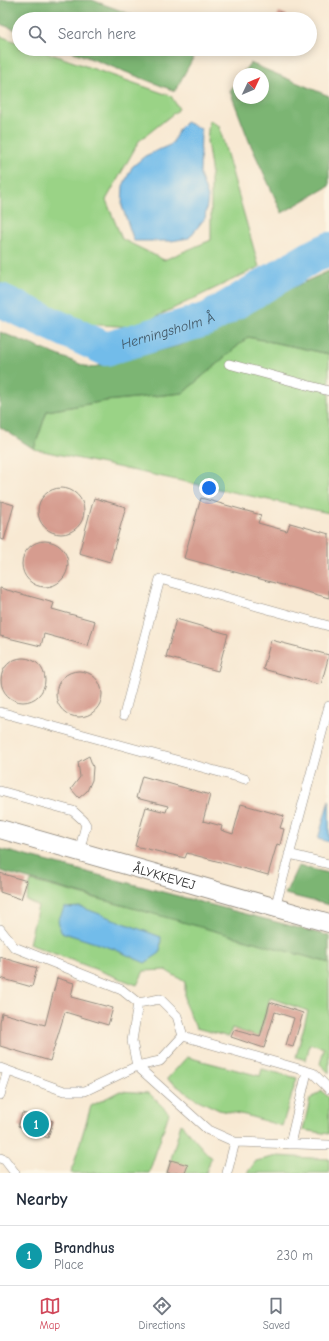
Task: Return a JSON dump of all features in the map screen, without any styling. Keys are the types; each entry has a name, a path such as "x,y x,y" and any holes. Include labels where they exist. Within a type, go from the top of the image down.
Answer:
{"street":[{"name":"ÅLYKKEVEJ","path":"0,829 329,923"}],"lane":[{"path":"229,364 329,391"},
{"path":"124,715 160,579 329,626"},
{"path":"275,908 329,706"},
{"path":"0,712 245,779"},
{"path":"0,791 73,811 83,820 86,825 79,852"},
{"path":"289,854 329,864"},
{"path":"0,929 14,947 122,990 138,1003 160,999 177,1016 183,1036"},
{"path":"138,1003 132,1040 136,1066 208,1130 235,1142 329,1145"},
{"path":"0,1095 4,1070 64,1092 85,1091 136,1066 160,1061 183,1036"},
{"path":"183,1036 313,1073 329,1089"},
{"path":"290,1144 308,1072"},
{"path":"227,1173 235,1142"},
{"path":"0,1158 5,1160 15,1173"}],"green space":[{"path":"0,0 92,0 124,12 12,12 12,28 0,24"},
{"path":"0,36 12,40 12,56 57,56 171,96 179,109 139,141 106,200 122,239 164,260 211,240 211,168 207,141 209,120 219,126 259,267 135,327 67,323 0,290"},
{"path":"84,56 194,56 175,91"},
{"path":"250,63 262,68 246,68"},
{"path":"269,71 329,96 329,186 282,213 249,141 235,104 269,104"},
{"path":"233,87 233,99 230,91"},
{"path":"329,271 329,354 248,337 183,393 106,401 47,411 34,449 0,427 0,332 90,368 181,345 256,304"},
{"path":"248,337 329,354 329,513 34,449 47,411 106,401 183,393"},
{"path":"0,849 329,936 329,963 0,871"},
{"path":"298,866 329,873 329,905 285,894"},
{"path":"31,881 167,917 329,963 329,1073 320,1064 324,1048 310,1044 306,1060 296,1057 308,1011 270,998 259,1037 232,1028 229,1037 196,1028 185,1004 185,982 165,970 144,971 137,985 29,944 38,906 26,900"},
{"path":"187,1057 260,1076 262,1069 297,1078 282,1126 245,1115 219,1110 194,1098 167,1079"},
{"path":"120,1091 149,1093 169,1113 149,1173 71,1173 91,1106"},
{"path":"322,1091 329,1098 329,1134 303,1130 310,1099"},
{"path":"181,1124 211,1158 206,1173 167,1173"},
{"path":"277,1156 329,1159 329,1173 247,1173 256,1161"}],"water":[{"path":"186,122 201,129 200,175 208,197 205,218 189,238 171,241 134,241 122,206 123,186 132,167 145,156 172,144 179,129"},
{"path":"329,800 329,842 318,839"},
{"path":"81,907 161,937 160,953 145,963 114,949 61,932 58,921 64,908"}],"building":[{"path":"61,488 74,492 80,498 84,511 80,524 74,530 61,534 48,530 42,524 38,511 42,498 48,492"},
{"path":"94,498 126,507 110,562 79,553"},
{"path":"201,498 261,515 258,523 287,531 290,523 329,534 329,598 184,558"},
{"path":"1,501 14,505 4,540 0,539"},
{"path":"45,541 58,545 64,551 68,564 64,577 58,583 45,587 32,583 26,577 22,564 26,551 32,545"},
{"path":"0,588 54,603 52,609 95,621 88,646 44,634 41,646 0,636"},
{"path":"176,619 228,634 218,671 166,657"},
{"path":"271,640 329,655 321,685 263,669"},
{"path":"23,658 35,662 41,668 45,680 41,692 35,698 23,702 11,698 5,692 1,680 5,668 11,662"},
{"path":"74,671 84,671 92,675 98,681 102,689 102,699 98,707 92,713 84,717 74,717 66,713 60,707 56,699 56,689 60,681 66,675"},
{"path":"89,756 93,767 92,780 87,791 79,798 71,789 80,777 78,762"},
{"path":"142,776 210,795 203,821 222,826 221,830 233,834 241,804 284,816 280,828 284,829 280,845 277,844 268,875 187,853 185,858 135,846 146,807 166,812 168,806 136,798"},
{"path":"0,873 27,881 21,899 0,892"},
{"path":"0,957 37,968 32,987 0,978"},
{"path":"57,978 74,983 71,997 113,1008 108,1025 65,1012 50,1061 0,1046 0,1022 2,1013 45,1025"},
{"path":"270,1002 303,1013 293,1047 286,1045 294,1018 275,1012 264,1048 231,1037 234,1030 260,1037"},
{"path":"22,1113 53,1121 48,1138 18,1126"},
{"path":"171,1160 188,1165 185,1173 167,1173"}],"waterway":[{"name":"Herningsholm Å","path":"0,300 106,349 208,319 310,258 329,249"}],"place":[{"name":"Brandhus","path":"36,1124"}]}
